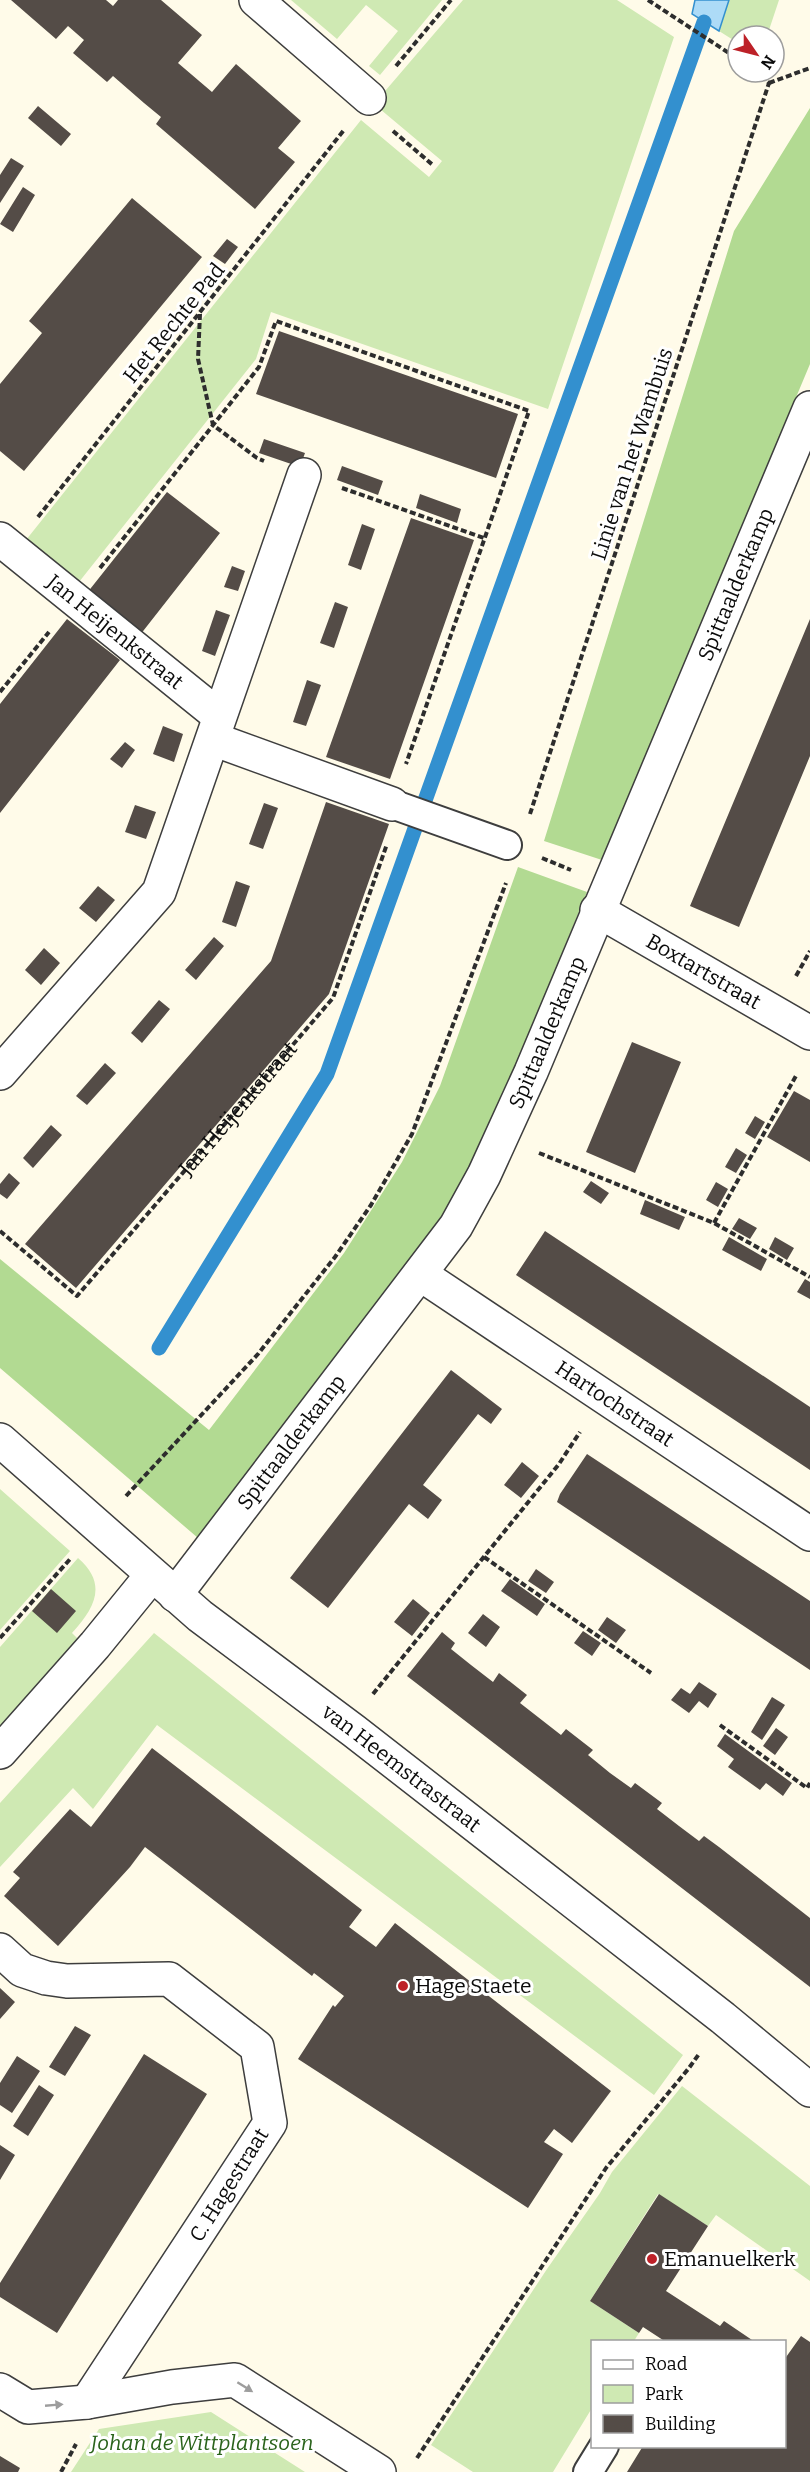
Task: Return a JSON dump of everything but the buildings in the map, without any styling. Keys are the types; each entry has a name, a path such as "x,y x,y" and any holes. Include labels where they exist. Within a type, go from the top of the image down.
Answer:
{"street":[{"path":"256,0 366,102"},
{"name":"Spittaalderkamp","path":"0,1752 94,1645 163,1585 420,1274 456,1227 501,1138 810,408"},
{"path":"0,1073 159,892 304,475"},
{"name":"Jan Heijenkstraat","path":"6,544 216,728 396,806"},
{"name":"Boxtartstraat","path":"603,897 810,1033"},
{"name":"Hartochstraat","path":"420,1274 810,1534"},
{"name":"van Heemstrastraat","path":"0,1440 163,1585 723,2018 810,2090"},
{"name":"C. Hagestraat","path":"0,1950 22,1970 46,1978 67,1981 169,1979 257,2047 270,2123 87,2402"},
{"path":"0,2390 28,2407 87,2402 172,2386 235,2380 379,2472"}],"lane":[{"path":"396,806 513,847"},
{"path":"588,2472 603,2448"}],"path":[{"name":"Het Rechte Pad","path":"6,544 200,314 366,102 451,0"},
{"path":"648,0 726,51"},
{"path":"786,77 810,68"},
{"name":"Linie van het Wambuis","path":"0,1638 98,1527 258,1354 335,1257 371,1205 412,1134 513,847 769,84"},
{"path":"366,102 434,166"},
{"path":"200,314 198,358 213,425"},
{"name":"Jan Heijenkstraat","path":"0,1231 77,1296 333,998 396,806"},
{"path":"513,847 603,897"},
{"path":"714,1223 799,1071"},
{"path":"501,1138 714,1223 810,1277"},
{"path":"347,1726 558,1464 603,1396"},
{"path":"484,1557 651,1673"},
{"path":"720,1725 807,1788 810,1783"},
{"path":"413,2464 606,2168 689,2068 723,2018"}],"green space":[{"path":"291,0 442,0 380,75 369,66 398,31 366,5 337,39"},
{"path":"463,0 617,0 674,37 548,409 271,312 256,359 79,582 26,540 361,120 429,177 442,161 374,104"},
{"path":"729,0 779,0 771,24 726,24 726,35 719,31"},
{"path":"810,108 810,364 602,860 544,841 734,231"},
{"path":"518,867 587,892 478,1159 451,1207 198,1538 0,1368 0,1259 209,1430 344,1253 402,1162 440,1086"},
{"path":"0,1489 70,1551 0,1630"},
{"path":"78,1558 93,1577 95,1587 92,1605 72,1633 80,1641 0,1730 0,1647"},
{"path":"154,1633 683,2055 654,2095 157,1725 93,1809 73,1788 0,1867 0,1803"},
{"path":"682,2086 810,2186 810,2281 716,2215 708,2226 658,2194 590,2301 639,2333 635,2340 591,2340 591,2410 553,2472 473,2472 431,2445 612,2172"},
{"name":"Johan de Wittplantsoen","path":"211,2412 305,2472 71,2472 99,2429"}],"water":[{"path":"695,0 729,0 719,31 692,14"}],"waterway":[{"path":"159,1348 327,1074 704,22"}],"place":[{"name":"Hage Staete","path":"403,1986"},
{"name":"Emanuelkerk","path":"652,2259"}]}
